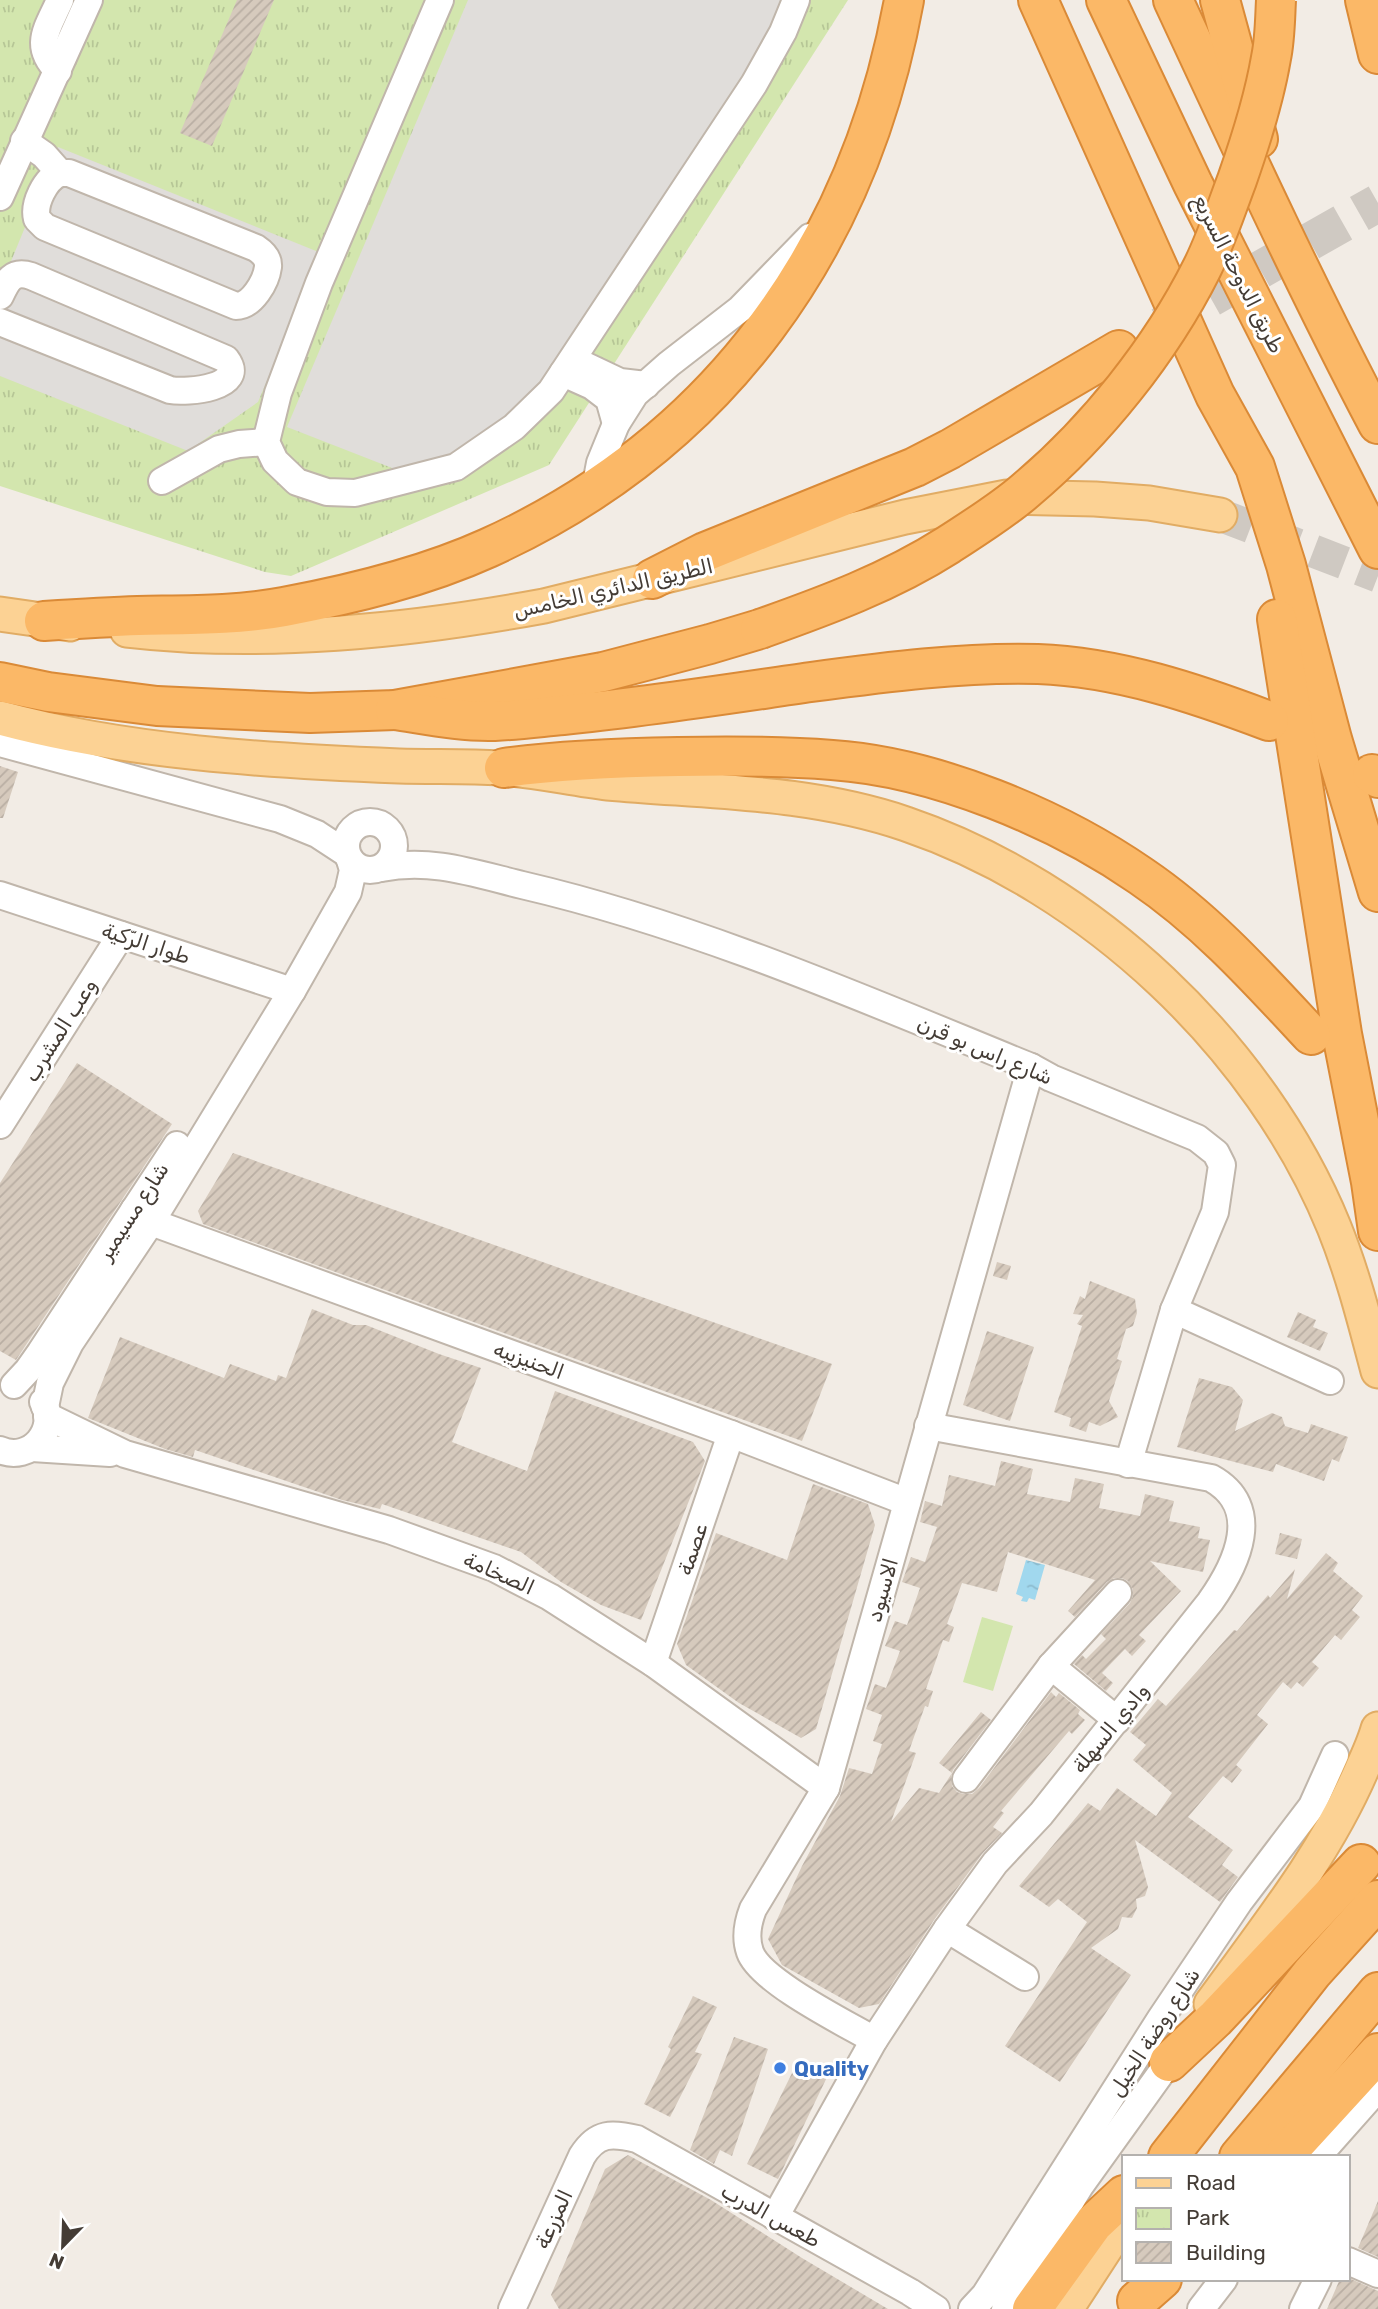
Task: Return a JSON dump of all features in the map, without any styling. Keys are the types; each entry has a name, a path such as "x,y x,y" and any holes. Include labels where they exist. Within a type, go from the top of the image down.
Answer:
{"highway":[{"path":"44,621 248,612 360,590 438,568 485,550 521,533 635,462 683,421 765,330 816,253 864,150 889,72 904,0"},
{"path":"1038,0 1215,395 1255,467 1286,565 1332,739 1378,892"},
{"name":"طريق الدوحة السريع","path":"1106,0 1193,184 1377,548"},
{"path":"1173,0 1335,342 1378,424"},
{"path":"1220,0 1282,232"},
{"path":"0,682 48,692 156,706 310,713 395,710 603,671 710,644 760,629 889,578 946,547 1026,490 1112,403 1180,308 1203,266 1238,177 1261,106 1272,56 1276,0"},
{"path":"1365,0 1378,54"},
{"path":"652,579 705,552 915,467 1119,350"},
{"path":"1215,395 1282,636 1342,1034 1378,1231"},
{"path":"395,710 463,720 494,721 620,709 919,668 1027,664 1090,668 1147,680 1208,698 1269,721"},
{"path":"504,768 595,758 715,756 821,759 888,768 995,799 1095,846 1142,876 1186,909 1227,946 1311,1035"},
{"path":"1169,2062 1215,2019 1361,1864"},
{"path":"1170,2155 1312,1973 1378,1900"},
{"path":"1241,2155 1378,1992"},
{"path":"1285,2155 1378,2053"},
{"path":"1032,2309 1094,2223 1122,2197"}],"main road":[{"name":"الطريق الدائري الخامس","path":"0,614 176,635 246,636 408,627 544,606 905,516 1007,497 1149,503 1220,515"},
{"path":"0,719 124,742 217,753 314,762 504,768 607,783 755,793 808,800 904,823 961,846 1031,881 1080,913 1121,945 1195,1015 1252,1083 1287,1135 1333,1224 1352,1273 1378,1371"},
{"path":"1169,2062 1324,1845 1355,1786 1378,1729"},
{"path":"1066,2309 1122,2223"}],"street":[{"path":"58,71 47,59 42,41 60,0"},
{"path":"0,197 89,0"},
{"path":"440,0 302,328 278,393 266,442 275,461 297,482 327,492 355,493 456,467 514,427 551,391 754,84 783,32 796,0"},
{"path":"21,150 44,155 55,176"},
{"path":"69,173 256,248 267,259 268,267 254,298 243,306 236,306 45,227 36,214 55,176 69,173"},
{"path":"595,489 600,463 616,424 635,394 669,363 740,309 838,208"},
{"path":"0,296 11,277 21,273 31,275 226,359 231,372 222,382 202,390 170,390 0,322"},
{"path":"568,366 620,382 646,385"},
{"path":"568,366 609,399 616,424"},
{"path":"162,481 219,449 266,442"},
{"path":"0,743 280,819 317,834 362,863 392,855 393,839 383,825 367,821 352,829 345,844 362,863"},
{"name":"شارع راس بو قرن","path":"393,839 436,864"},
{"name":"شارع راس بو قرن","path":"362,863 436,864 563,894 712,940 783,966 1031,1067 1051,1078 1197,1138 1216,1153 1222,1165 1215,1212 1174,1310 1128,1464"},
{"name":"شارع مسيمير","path":"7,1387 29,1370 75,1319 258,1046 348,892 352,870 362,863"},
{"name":"طوار الرّكية","path":"0,895 292,991"},
{"name":"وعب المشرب","path":"2,1118 121,935"},
{"name":"الاسيود","path":"874,2039 773,1980 758,1966 750,1952 747,1932 752,1909 825,1788 1031,1067"},
{"name":"الحنيزيبه","path":"142,1216 907,1502"},
{"path":"1174,1310 1330,1381"},
{"name":"شارع مسيمير","path":"12,1455 41,1440 46,1430 50,1383 75,1319"},
{"name":"الصخامة","path":"7,1387 26,1388 34,1392 46,1412 125,1454 389,1530 494,1568 550,1597 653,1663 825,1788"},
{"name":"وادي السهلة","path":"775,2217 874,2039 947,1929 995,1863 1041,1814 1226,1580 1241,1532 1242,1513 1234,1496 1224,1485 1211,1478 928,1426"},
{"name":"عصمة","path":"653,1663 731,1434"},
{"name":"الصخامة","path":"12,1455 125,1454"},
{"path":"966,1779 1051,1666 1118,1593"},
{"path":"1051,1666 1117,1720"},
{"name":"شارع روضة الخيل","path":"972,2309 985,2295 1161,2018 1239,1902 1312,1806 1335,1755"},
{"path":"947,1929 1025,1977"},
{"name":"شارع روضة الخيل","path":"1005,2309 1080,2186 1169,2062"},
{"path":"1319,2155 1378,2088"},
{"name":"طعس الدرب","path":"603,2137 618,2134 637,2139 936,2309"},
{"name":"المزرعة","path":"514,2308 582,2156 590,2144 603,2137"},
{"path":"1350,2262 1378,2274"},
{"path":"1201,2309 1222,2281"},
{"path":"1303,2309 1317,2281"}],"green space":[{"path":"0,0 848,0 549,465 291,576 265,572 0,486"},
{"path":"982,1617 1013,1626 993,1691 963,1682"}],"shaded area":[{"path":"468,0 785,0 777,19 650,236 573,354 488,440 410,475 287,427"},
{"path":"58,147 321,253 258,402 188,451 0,376 0,288"}],"water":[{"path":"1026,1560 1045,1565 1035,1600 1029,1598 1027,1602 1021,1601 1023,1597 1016,1594"}],"building":[{"path":"237,0 274,0 212,146 180,133"},
{"path":"0,766 18,772 3,818 0,818"},
{"path":"77,1063 172,1124 16,1360 0,1351 0,1183"},
{"path":"233,1153 832,1364 802,1441 203,1224 198,1211"},
{"path":"997,1262 1011,1266 1007,1280 993,1276"},
{"path":"1090,1281 1135,1299 1137,1313 1133,1326 1126,1329 1117,1359 1122,1361 1109,1401 1118,1417 1100,1426 1089,1422 1086,1432 1069,1426 1071,1418 1054,1412 1082,1326 1077,1324 1083,1315 1073,1314 1080,1296 1085,1299"},
{"path":"312,1309 353,1325 366,1325 481,1368 452,1442 527,1471 555,1391 693,1442 705,1461 641,1620 601,1605 561,1582 521,1552 382,1504 380,1509 342,1500 195,1450 193,1457 165,1449 88,1418 120,1337 224,1378 230,1364 276,1381 278,1375 286,1378"},
{"path":"1298,1312 1316,1320 1313,1327 1328,1333 1320,1351 1287,1337"},
{"path":"987,1331 1034,1347 1010,1421 963,1405"},
{"path":"1199,1378 1232,1387 1243,1400 1235,1431 1272,1413 1282,1417 1285,1426 1308,1433 1311,1424 1348,1437 1339,1462 1332,1459 1324,1481 1276,1464 1273,1472 1177,1447"},
{"path":"1001,1461 1033,1469 1027,1494 1070,1502 1075,1478 1104,1484 1099,1508 1140,1516 1145,1494 1174,1501 1169,1521 1200,1527 1198,1538 1210,1540 1203,1572 1150,1561 1181,1591 1139,1635 1146,1641 1132,1656 1125,1649 1102,1673 1113,1683 1106,1691 1074,1664 1082,1655 1086,1659 1106,1639 1101,1634 1130,1603 1133,1589 1128,1581 1114,1578 1107,1582 1075,1617 1068,1611 1095,1580 1008,1552 997,1592 962,1583 947,1624 954,1627 949,1642 943,1640 926,1689 933,1691 909,1751 916,1753 891,1822 919,1788 939,1793 952,1773 952,1786 957,1792 972,1794 1051,1692 1056,1697 1059,1693 1080,1710 1078,1714 1085,1720 1072,1734 1069,1731 1001,1811 1004,1813 993,1827 1002,1833 982,1854 934,1920 879,2004 859,2008 782,1965 768,1939 802,1866 840,1796 849,1768 872,1774 882,1744 873,1741 882,1715 866,1709 875,1684 886,1688 900,1651 885,1646 895,1621 907,1625 920,1588 902,1582 911,1557 925,1562 937,1527 920,1522 925,1501 942,1506 949,1475 995,1486"},
{"path":"813,1484 868,1504 875,1525 816,1729 801,1738 739,1703 686,1665 677,1644 716,1533 787,1560"},
{"path":"1280,1533 1302,1539 1297,1559 1275,1554"},
{"path":"1326,1553 1338,1563 1333,1571 1363,1596 1352,1610 1360,1617 1341,1640 1335,1635 1312,1662 1319,1668 1303,1687 1297,1682 1291,1689 1283,1682 1257,1715 1268,1724 1236,1765 1242,1770 1232,1783 1223,1776 1188,1817 1233,1850 1222,1865 1238,1877 1220,1902 1135,1840 1148,1887 1145,1896 1136,1899 1137,1908 1132,1918 1122,1917 1118,1929 1091,1948 1131,1975 1060,2082 1005,2046 1087,1922 1058,1899 1049,1907 1019,1886 1088,1803 1100,1811 1117,1788 1156,1816 1172,1793 1133,1760 1146,1745 1130,1732 1158,1699 1166,1706 1234,1630 1237,1631 1268,1595 1270,1598 1295,1569 1287,1599"},
{"path":"981,1712 991,1720 952,1773 939,1763"},
{"path":"693,1996 717,2007 695,2052 702,2054 670,2117 644,2104"},
{"path":"734,2037 768,2049 732,2156 720,2150 714,2164 690,2150"},
{"path":"799,2059 829,2073 778,2179 747,2164"},
{"path":"628,2155 711,2200 888,2309 559,2309 551,2295 605,2169"},
{"path":"1378,2201 1378,2257 1358,2248"},
{"path":"1351,2279 1378,2291 1378,2309 1327,2309 1339,2281"}],"tunnel":[{"path":"1161,326 1378,203"},
{"path":"1220,515 1378,576"}],"place":[{"name":"Quality","path":"780,2068"}]}
